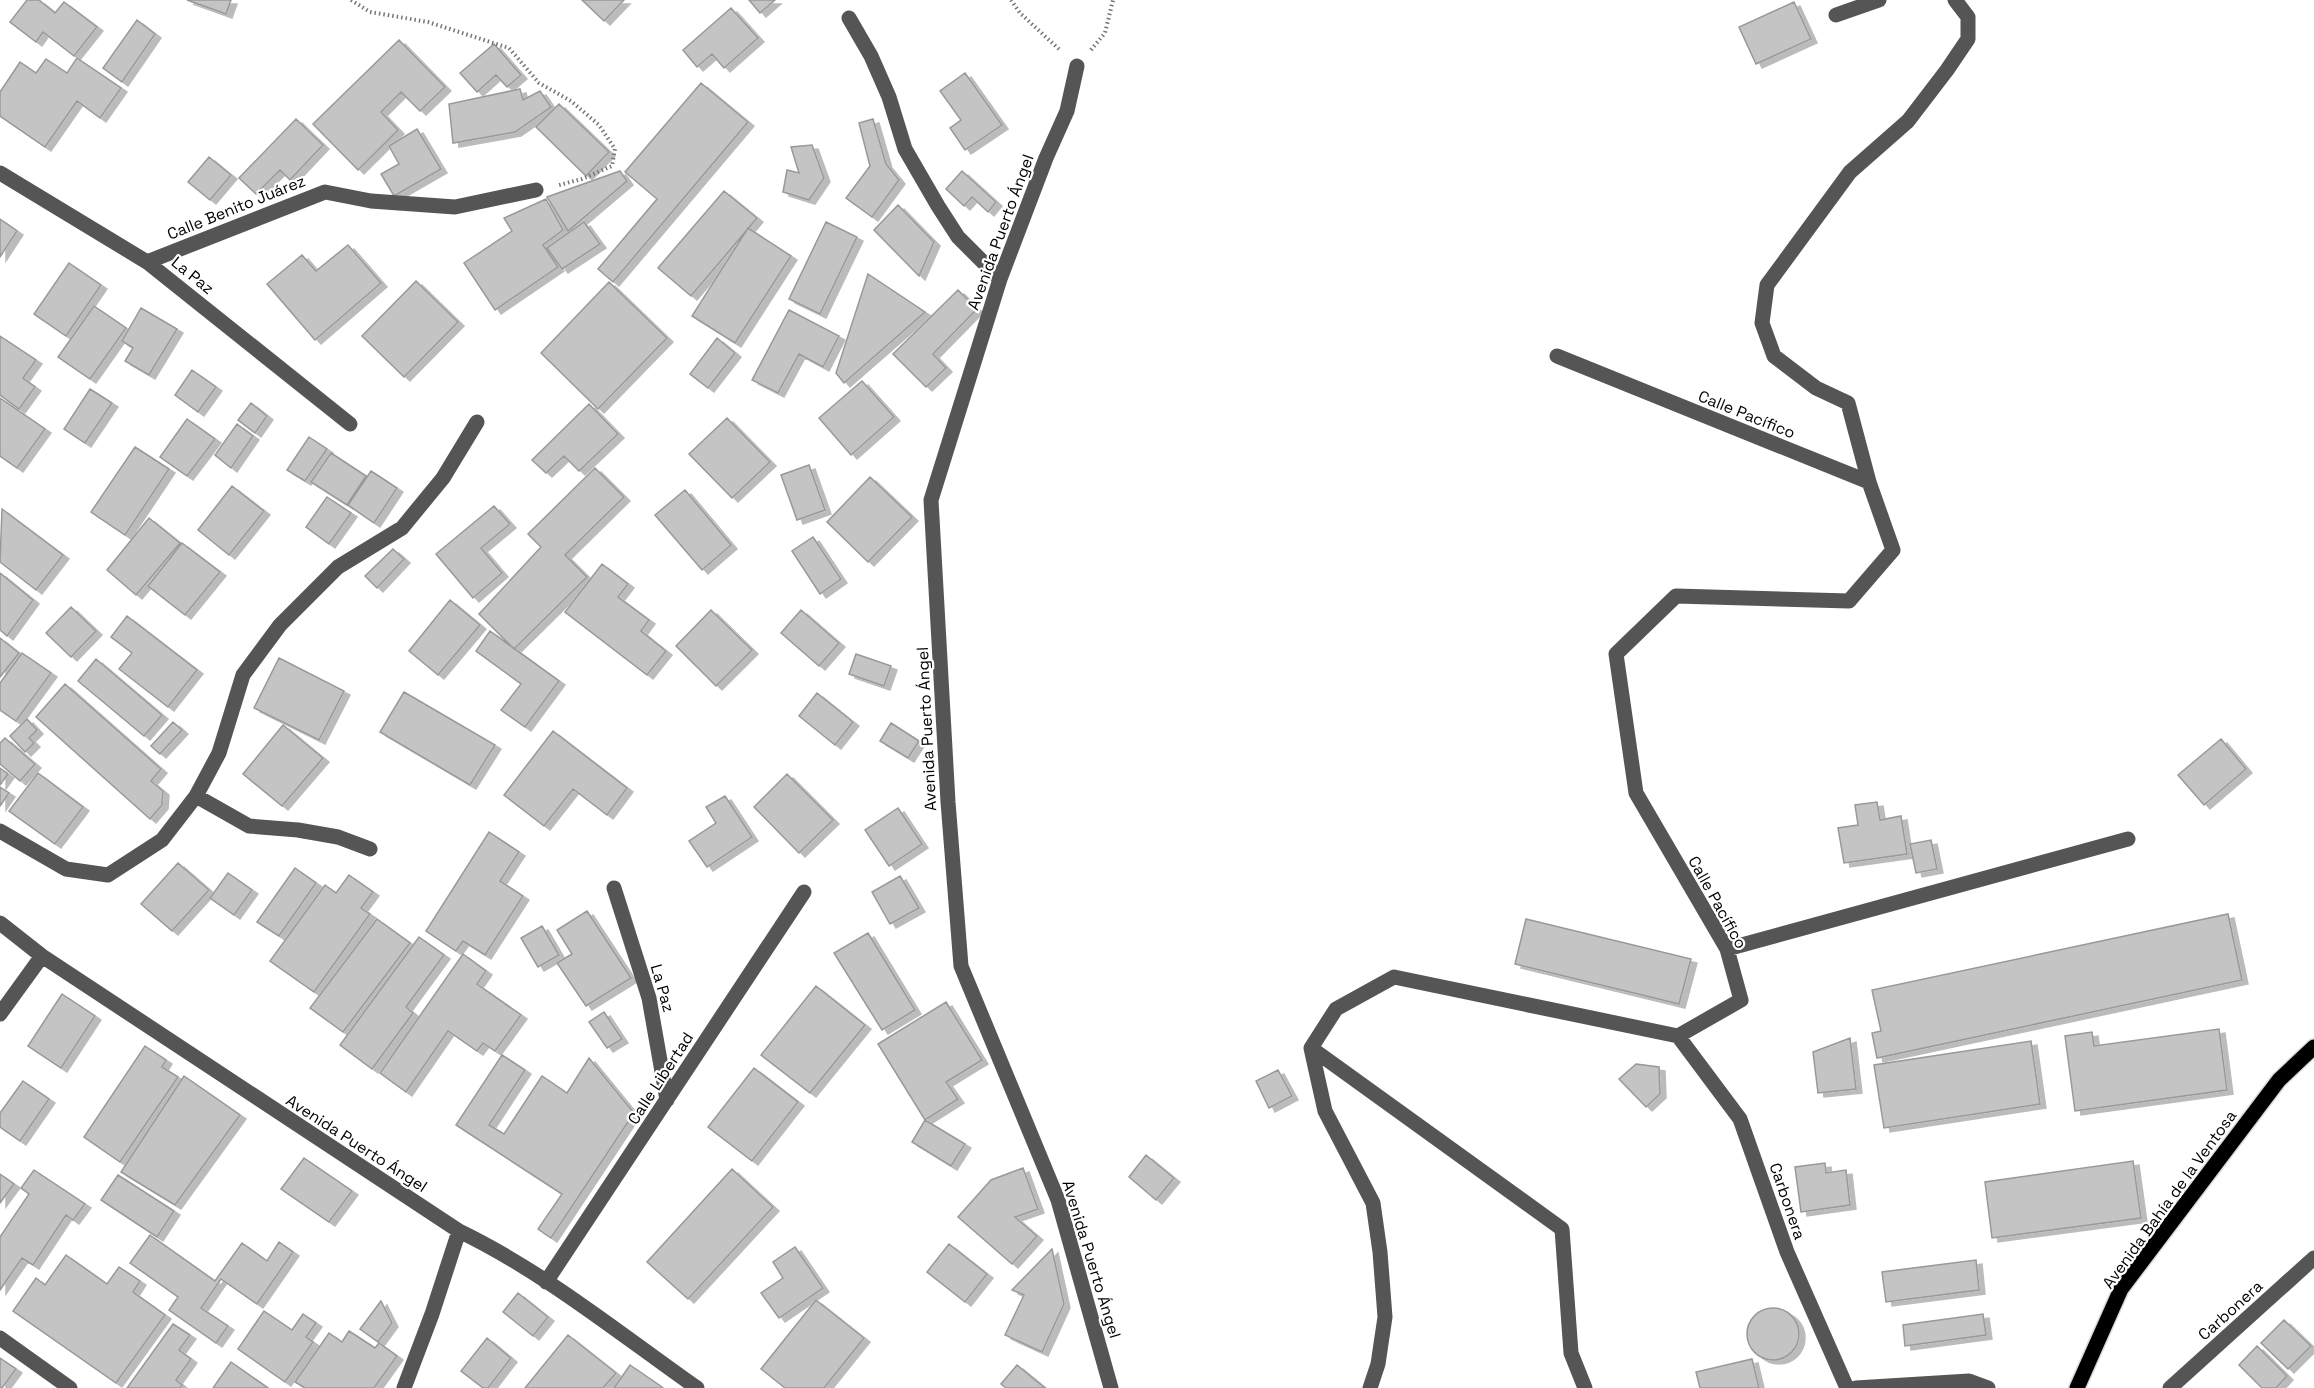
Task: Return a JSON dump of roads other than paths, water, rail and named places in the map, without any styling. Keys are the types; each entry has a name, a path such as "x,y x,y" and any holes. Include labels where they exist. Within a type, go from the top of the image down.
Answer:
{"main road":[{"name":"Avenida Bahía de la Ventosa","path":"2078,1388 2121,1289 2279,1080 2314,1047"}],"street":[{"path":"1836,15 1879,0"},
{"path":"1869,482 1848,403 1816,388 1774,356 1762,323 1767,285 1850,172 1908,121 1968,39 1968,16 1955,0"},
{"path":"849,18 871,56 885,87 905,149 938,207 958,237 1000,279"},
{"name":"Avenida Puerto Ángel","path":"1077,66 1067,111 1000,279 931,500 948,802 961,966 1058,1200 1111,1388"},
{"name":"La Paz","path":"0,173 147,262 350,424"},
{"name":"Calle Benito Juárez","path":"147,262 325,192 371,201 455,207 537,190"},
{"name":"Calle Pacífico","path":"1557,356 1869,482 1893,550 1849,601 1676,596 1616,654 1636,793 1727,949 1741,1000 1678,1036"},
{"path":"0,831 66,869 108,875 162,840 196,795 219,753 243,675 280,625 338,567 402,528 443,478 477,422"},
{"path":"196,795 249,826 298,830 338,837 370,849"},
{"path":"1727,949 2128,838"},
{"name":"La Paz","path":"614,888 649,998 667,1100"},
{"name":"Calle Libertad","path":"546,1282 804,892"},
{"name":"Avenida Puerto Ángel","path":"1,925 42,956 459,1231 546,1282 698,1388"},
{"path":"0,1014 42,956"},
{"path":"1370,1388 1378,1364 1384,1317 1380,1251 1373,1203 1325,1111 1311,1048 1336,1009 1394,977 1678,1036"},
{"name":"Carbonera","path":"1678,1036 1740,1119 1787,1252 1847,1388"},
{"path":"1311,1048 1562,1229 1571,1353 1585,1388"},
{"path":"404,1388 432,1314 459,1231"},
{"name":"Carbonera","path":"2170,1388 2314,1258"},
{"path":"0,1338 70,1388"},
{"path":"1856,1388 1969,1381 1988,1388"}]}
